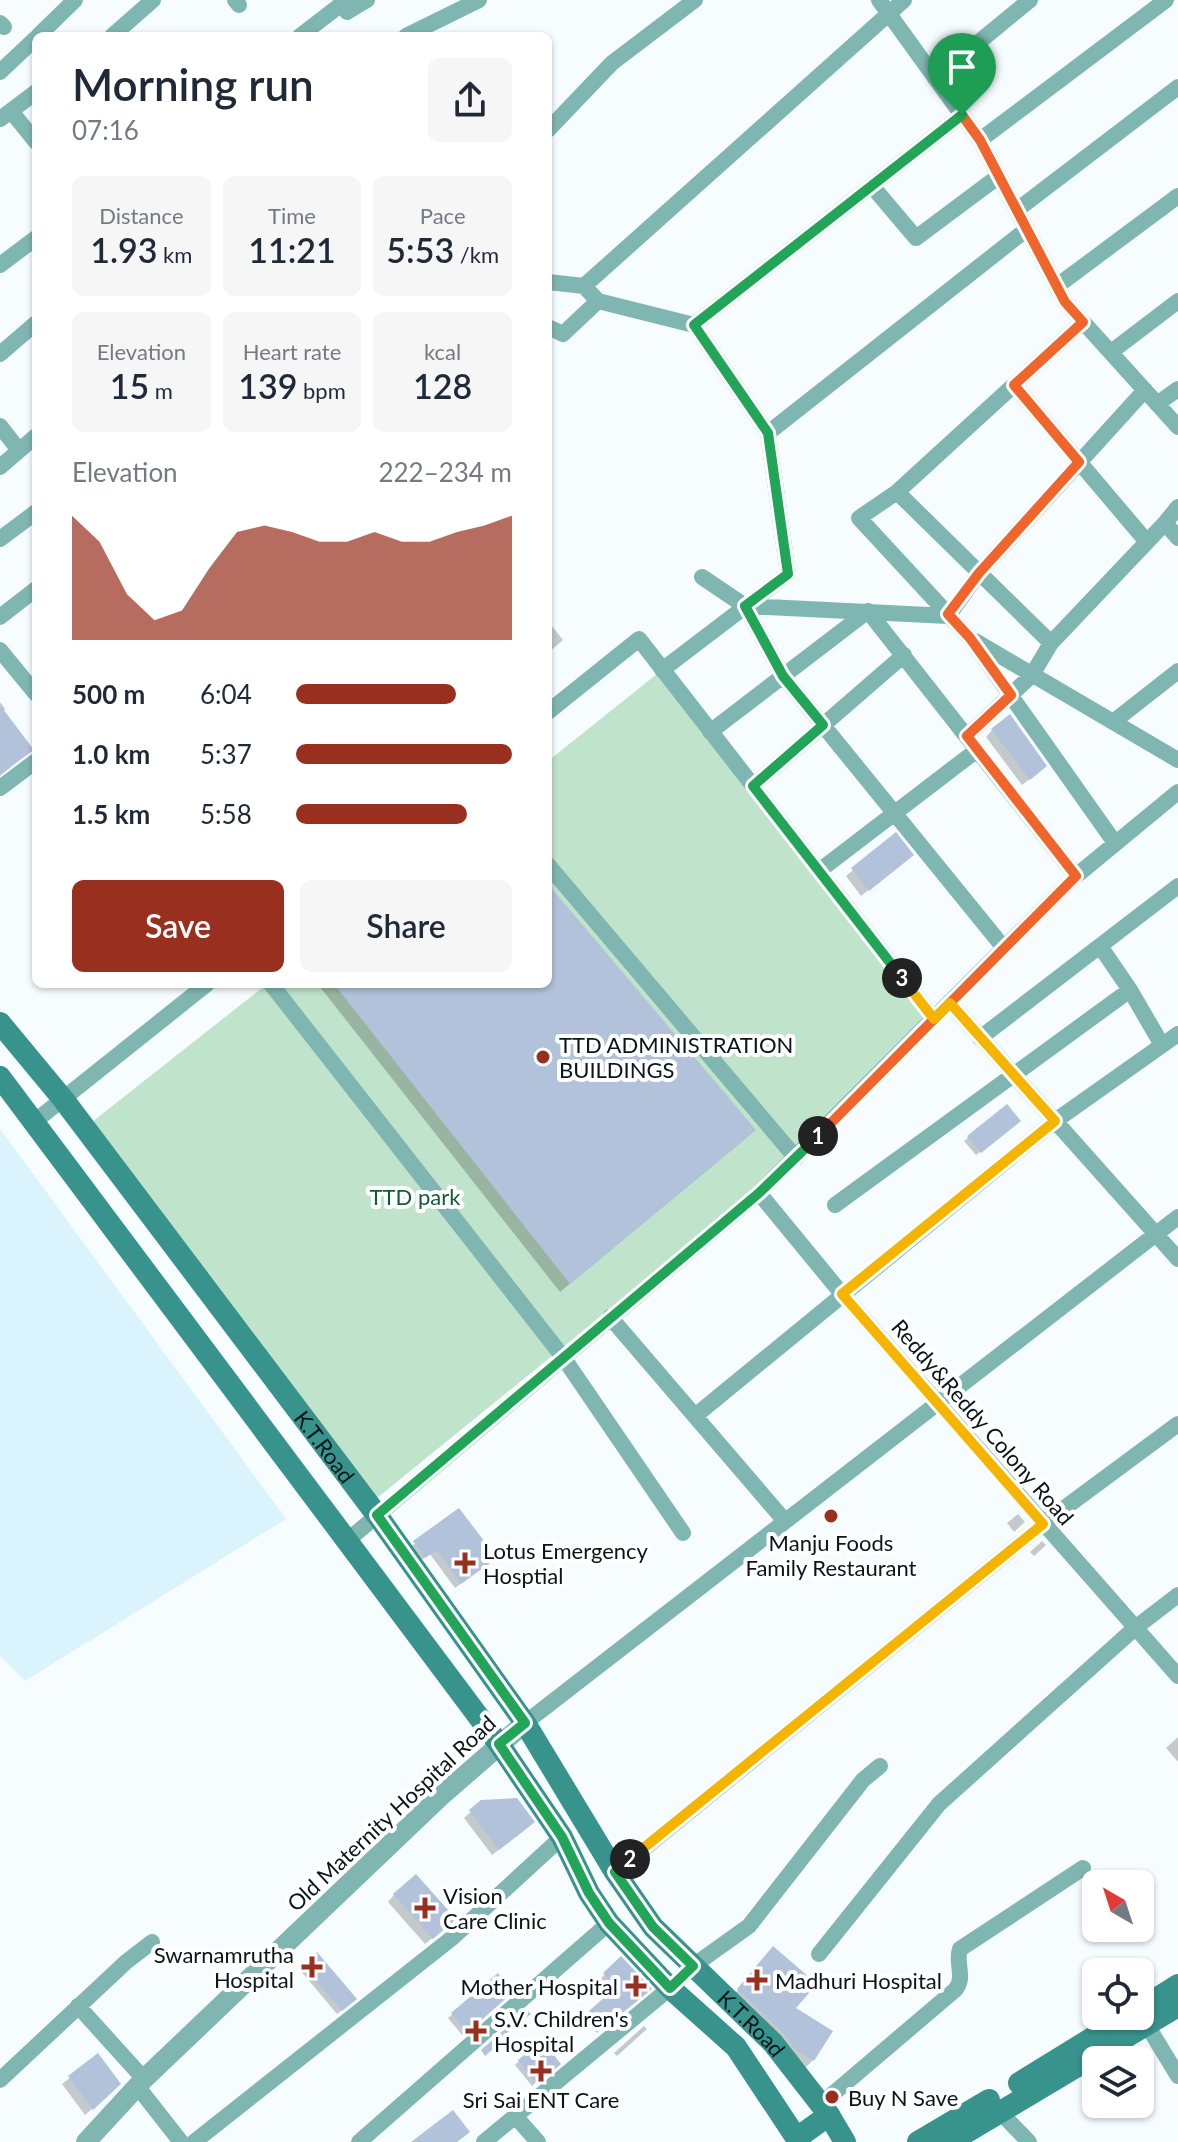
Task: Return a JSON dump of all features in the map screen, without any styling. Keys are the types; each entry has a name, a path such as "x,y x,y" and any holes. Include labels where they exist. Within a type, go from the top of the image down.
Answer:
{"main road":[{"name":"K.T.Road","path":"0,1023 63,1099 377,1515 525,1723 615,1872 653,1927 773,2043 825,2109 845,2142"},
{"name":"K.T.Road","path":"0,1077 499,1744 562,1837 589,1893 609,1923 670,1988 736,2047 798,2140"},
{"path":"1154,2005 1178,1985"},
{"path":"1154,2013 1178,2006"},
{"path":"918,2142 1116,2030"},
{"path":"950,2142 1120,2030"},
{"path":"798,2140 825,2109"}],"street":[{"path":"42,32 75,0"},
{"path":"117,32 153,0"},
{"path":"305,32 342,1 347,12 367,0"},
{"path":"414,32 479,0"},
{"path":"552,126 612,63 695,0"},
{"path":"584,286 884,6 904,0"},
{"path":"935,78 1030,0"},
{"path":"980,140 1166,0"},
{"path":"884,6 980,140 1065,302 1178,427"},
{"path":"0,72 32,42"},
{"path":"1017,210 1178,87"},
{"path":"32,95 6,115 32,138"},
{"path":"694,325 962,115"},
{"path":"872,186 916,238 999,176"},
{"path":"1057,286 1178,196"},
{"path":"768,433 1027,229"},
{"path":"0,265 32,241"},
{"path":"552,282 584,286 598,301 694,325 768,433 788,574 662,670"},
{"path":"552,329 563,334 598,301"},
{"path":"1111,352 1178,301"},
{"path":"1083,322 897,492 859,518 970,638 1115,843"},
{"path":"0,354 32,326"},
{"path":"1014,385 1147,542"},
{"path":"1157,404 1178,389"},
{"path":"948,614 979,573 1145,390"},
{"path":"0,426 18,449"},
{"path":"0,467 32,439"},
{"path":"897,492 1051,643"},
{"path":"819,871 893,815 972,743 1031,674 1051,643 1178,507"},
{"path":"0,539 32,515"},
{"path":"1165,523 1178,538"},
{"path":"702,577 745,606 783,676 1004,948"},
{"path":"0,617 32,592"},
{"path":"745,606 948,614"},
{"path":"868,611 1076,876"},
{"path":"710,732 868,611"},
{"path":"970,638 1178,760"},
{"path":"552,709 639,639 934,1019"},
{"path":"0,650 32,682"},
{"path":"753,786 904,655"},
{"path":"1113,722 1178,671"},
{"path":"0,788 32,764"},
{"path":"348,1540 759,1193 1076,876 1178,792"},
{"path":"552,870 796,1158"},
{"path":"980,1038 1178,886"},
{"path":"1100,946 1162,1045"},
{"path":"34,1122 202,988"},
{"path":"274,988 563,1357 683,1533"},
{"path":"835,1205 1130,990"},
{"path":"950,1003 1178,1259"},
{"path":"695,1416 1055,1121 1178,1034"},
{"name":"Reddy&Reddy Colony Road","path":"759,1193 842,1294 1178,1676"},
{"path":"525,1723 1178,1217"},
{"path":"610,1317 784,1520"},
{"path":"615,1872 1043,1524 1178,1424"},
{"path":"819,1954 939,1804 1135,1628 1178,1595"},
{"name":"Old Maternity Hospital Road","path":"86,2142 141,2083 441,1796 525,1723"},
{"path":"484,2142 693,1966 749,1926 863,1780 880,1766"},
{"path":"194,2142 452,1938 562,1837"},
{"path":"825,2109 955,1990 961,1979 960,1949 1083,1868"},
{"path":"359,2142 609,1923"},
{"path":"0,2080 126,1962 152,1942"},
{"path":"78,2006 141,2083 181,2142"},
{"path":"1148,2030 1178,2076"},
{"path":"999,2111 1029,2142"},
{"path":"516,2117 538,2142"}],"shaded area":[{"path":"0,1129 286,1519 25,1681 0,1656"}],"green space":[{"name":"TTD park","path":"662,670 934,1019 796,1158 377,1498 92,1122 262,988 552,988 552,758"}],"building":[{"path":"0,705 32,751 0,774"},
{"path":"1010,714 1047,766 1030,780 991,729"},
{"path":"896,832 914,855 869,891 851,868"},
{"name":"TTD ADMINISTRATION BUILDINGS","path":"552,889 756,1130 570,1284 337,988 552,988"},
{"path":"1007,1104 1021,1121 981,1153 967,1136"},
{"path":"459,1508 497,1558 461,1584 437,1550 425,1558 413,1541"},
{"path":"517,1798 535,1822 499,1850 469,1810 481,1800"},
{"path":"416,1874 456,1919 433,1939 393,1894"},
{"path":"773,1946 817,1984 796,2008 833,2031 814,2061 796,2050 783,2033 737,1989"},
{"path":"317,1952 357,1999 342,2011 302,1965"},
{"path":"621,1956 652,1989 604,2028 589,2011 616,1987 603,1973"},
{"path":"498,1973 513,1992 467,2033 451,2013"},
{"path":"527,2010 531,2014 498,2040 500,2043 485,2056 481,2050"},
{"path":"542,2040 561,2064 537,2084 518,2060"},
{"path":"98,2053 121,2084 93,2110 68,2076"},
{"path":"453,2110 470,2132 457,2142 411,2142"}],"place":[{"name":"TTD ADMINISTRATION BUILDINGS","path":"543,1057"},
{"name":"Manju Foods Family Restaurant","path":"831,1516"},
{"name":"Lotus Emergency Hosptial","path":"465,1563"},
{"name":"Vision Care Clinic","path":"425,1908"},
{"name":"Swarnamrutha Hospital","path":"312,1967"},
{"name":"Madhuri Hospital","path":"757,1980"},
{"name":"Mother Hospital","path":"636,1986"},
{"name":"S.V. Children's Hospital","path":"476,2031"},
{"name":"Sri Sai ENT Care","path":"541,2071"},
{"name":"Buy N Save","path":"832,2097"}],"route":[{"path":"962,115 694,325 768,433 788,574 745,606 783,676 823,725 753,786 934,1019 950,1003 1055,1121 842,1294 1043,1524 615,1872 653,1927 693,1966 670,1988 609,1923 589,1893 562,1837 499,1744 525,1723 377,1515 759,1193 796,1158 950,1003 1076,876 967,736 1011,695 970,638 948,614 979,573 1079,462 1014,385 1083,322 1065,302 980,140 962,115"}]}
